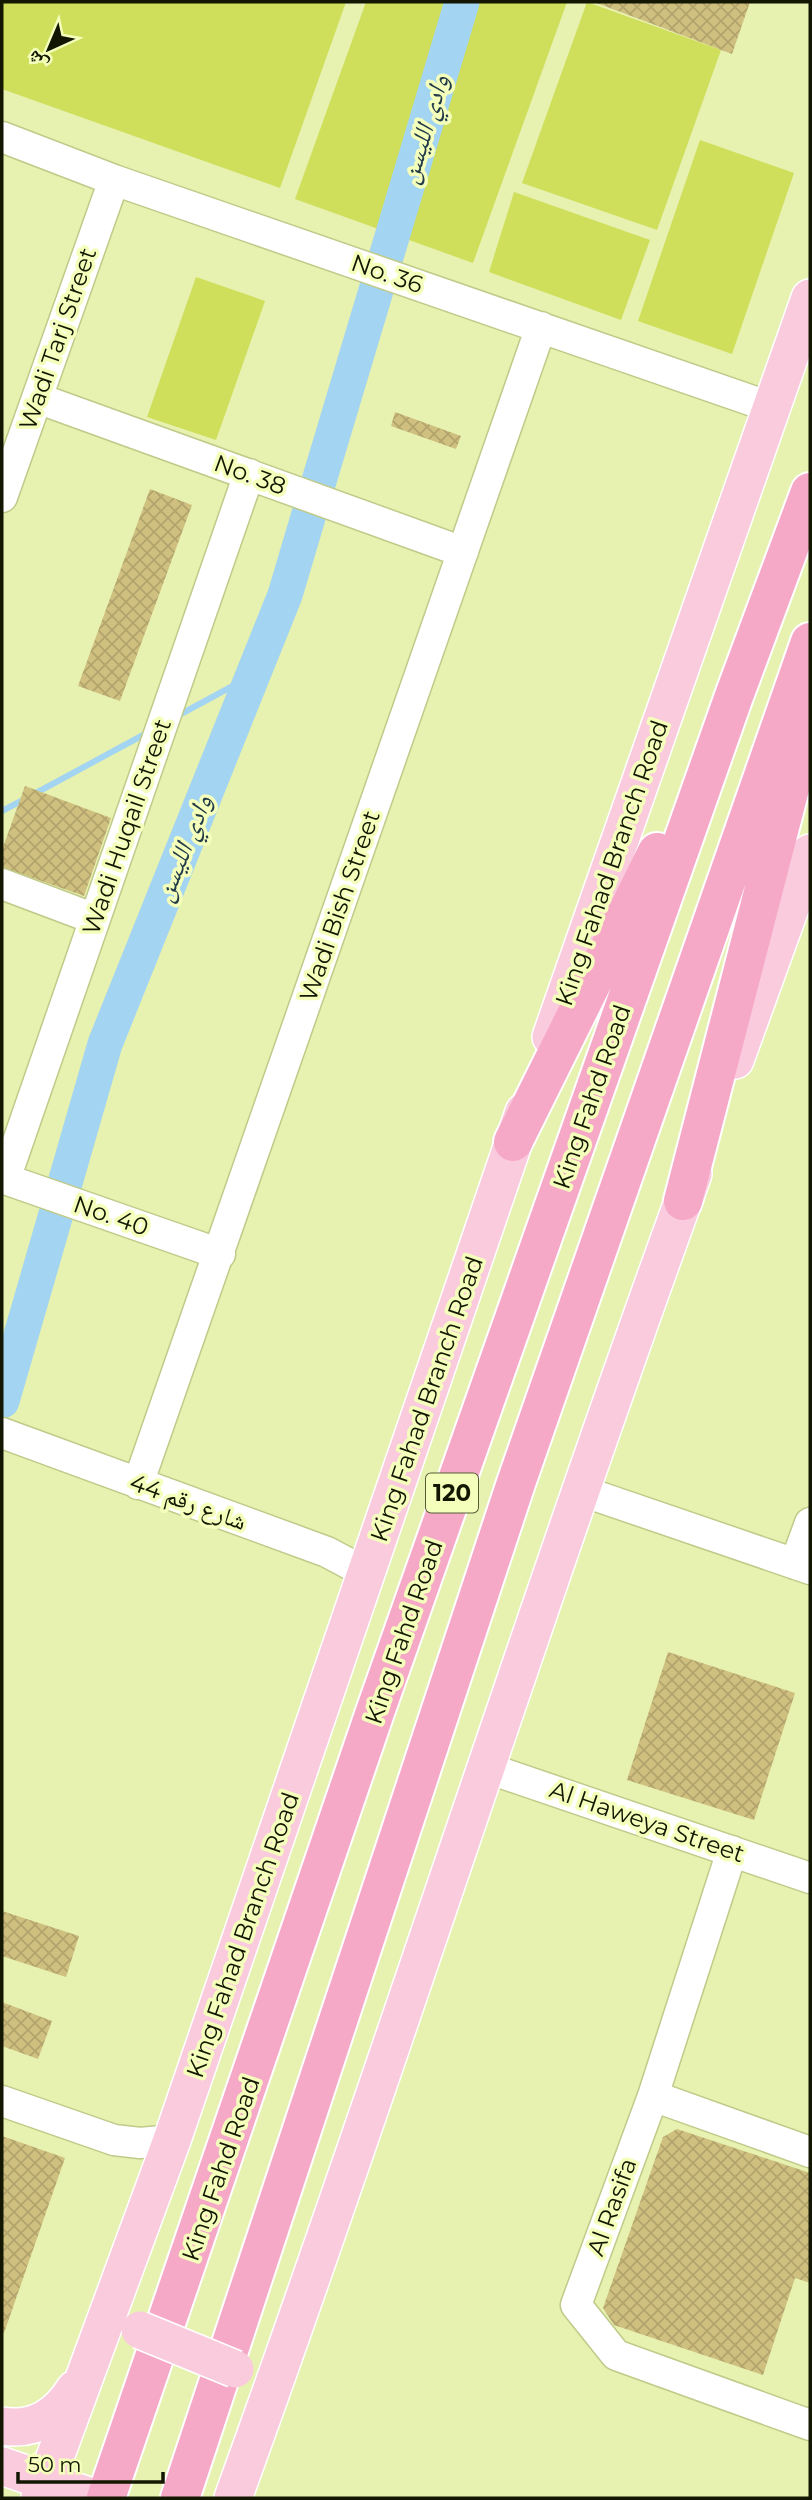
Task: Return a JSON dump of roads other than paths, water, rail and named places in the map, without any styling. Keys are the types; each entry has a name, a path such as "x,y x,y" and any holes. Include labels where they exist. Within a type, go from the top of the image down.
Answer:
{"highway":[{"name":"King Fahd Road","path":"106,2498 375,1712 734,696 810,492"},
{"name":"120","path":"180,2498 516,1483 810,642"},
{"path":"683,1201 796,765 810,682"},
{"path":"513,1142 734,696"}],"main road":[{"name":"King Fahad Branch Road","path":"42,2490 127,2270 365,1582 513,1142 810,298"},
{"path":"233,2498 295,2327 579,1490 810,853"},
{"path":"127,2270 126,2305 140,2330 235,2369 266,2367 295,2327"},
{"path":"2,2426 20,2429 53,2417 74,2392 101,2338"},
{"path":"257,2498 260,2423"},
{"path":"2,2466 42,2490 94,2498"}],"street":[{"name":"No. 36","path":"2,137 114,180 773,408"},
{"name":"Wadi Tarj Street","path":"2,497 114,180"},
{"name":"Wadi Bish Street","path":"138,1484 541,327"},
{"name":"No. 38","path":"37,398 463,552"},
{"name":"Wadi Huqail Street","path":"4,1179 249,474"},
{"path":"2,884 95,919"},
{"name":"No. 40","path":"4,1179 220,1254"},
{"name":"شارع رقم 44","path":"2,1433 346,1559 357,1568 365,1582"},
{"path":"579,1490 803,1567 810,1522"},
{"name":"Al Haweya Street","path":"484,1767 810,1878"},
{"name":"Al Rasifa","path":"732,1851 653,2095 576,2305 616,2355 810,2425"},
{"path":"653,2095 810,2152"},
{"path":"2,2101 114,2140 140,2143 172,2140"}],"waterway":[{"name":"وادي الليسن","path":"386,257 462,2"},
{"name":"وادي الليسن","path":"319,481 377,287"},
{"name":"وادي الليسن","path":"65,1183 105,1044 285,595 309,514"},
{"path":"181,714 253,675"},
{"path":"34,794 145,734"},
{"path":"2,811 25,799"},
{"name":"وادي الليسن","path":"2,1401 56,1214"}]}
